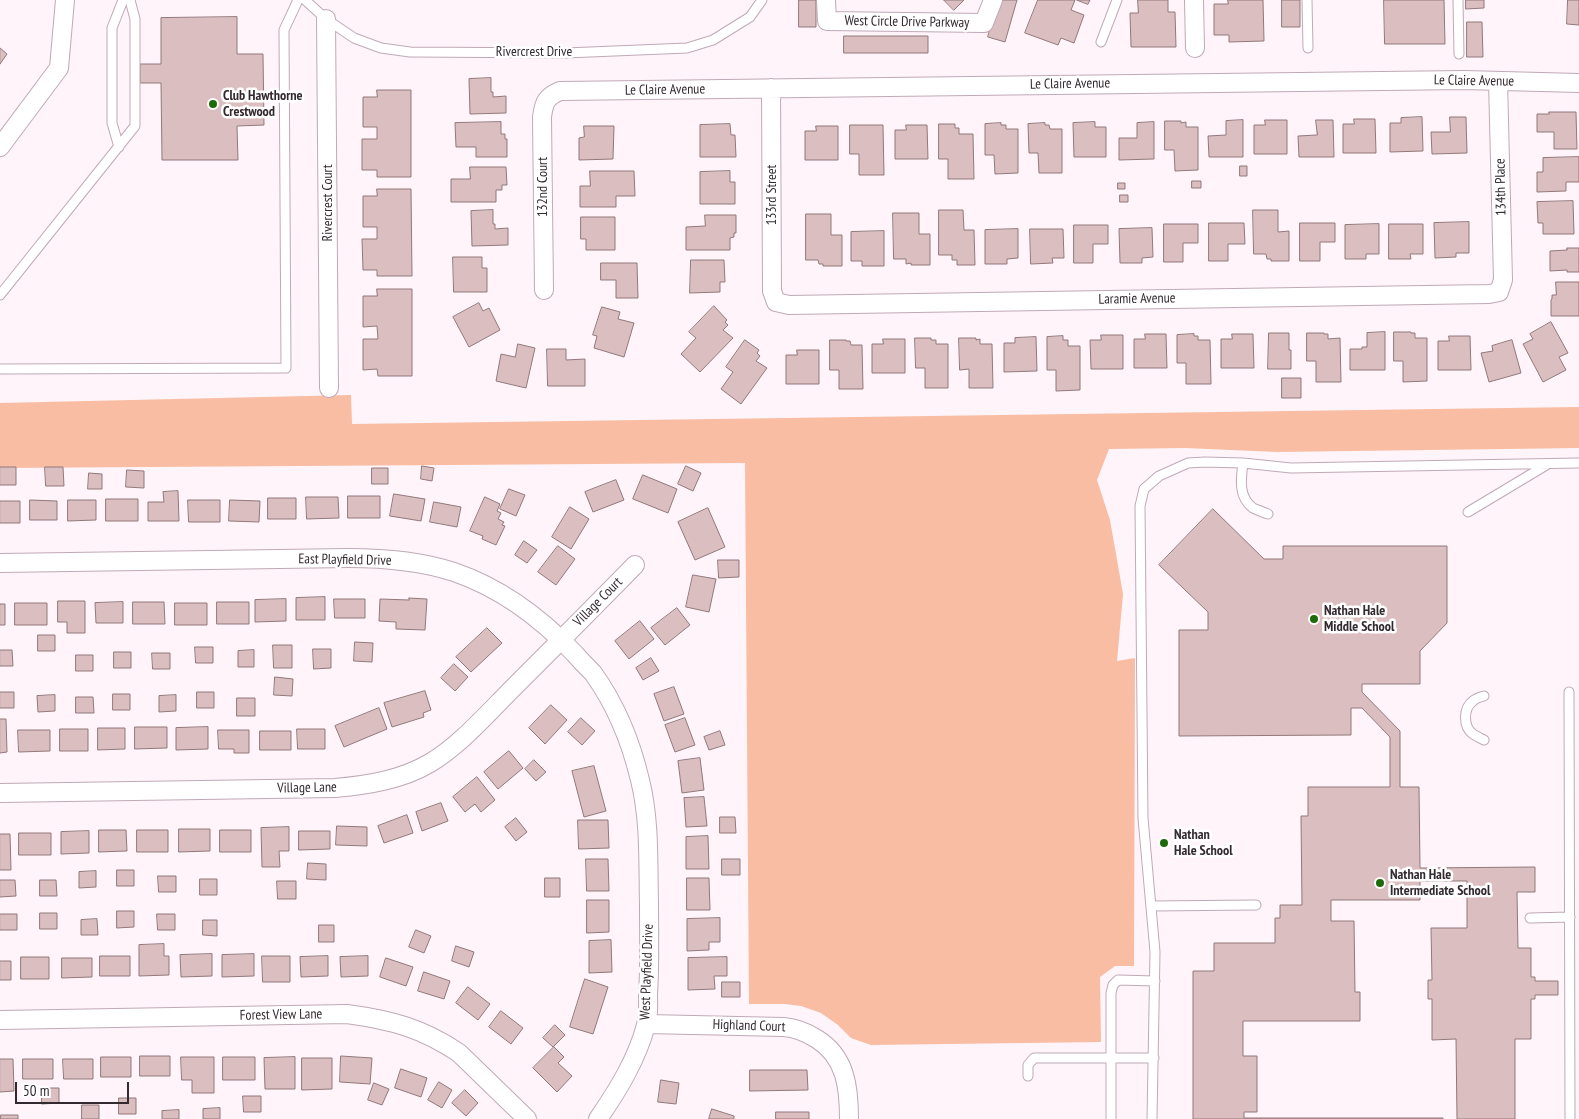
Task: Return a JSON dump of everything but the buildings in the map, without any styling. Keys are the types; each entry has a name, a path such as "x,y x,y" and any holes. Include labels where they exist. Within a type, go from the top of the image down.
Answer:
{"street":[{"path":"0,147 59,68 65,0"},
{"name":"West Circle Drive Parkway","path":"826,0 826,21 984,23 993,0"},
{"path":"1194,0 1195,48"},
{"name":"Rivercrest Court","path":"326,19 329,388"},
{"name":"Le Claire Avenue","path":"560,91 1455,80 1579,83"},
{"name":"134th Place","path":"1498,80 1503,280 1499,292"},
{"name":"133rd Street","path":"771,88 772,291 776,302"},
{"name":"132nd Court","path":"544,290 542,117 544,105 550,96 560,91"},
{"name":"Laramie Avenue","path":"776,302 789,305 1489,294 1499,292"},
{"name":"East Playfield Drive","path":"0,563 349,558 393,560 426,565 454,572 482,584 525,609 544,623 592,673 608,698 628,737 641,781 646,806 648,873"},
{"name":"Village Court","path":"561,640 635,565"},
{"name":"Village Lane","path":"0,793 335,788 363,786 388,780 431,763 465,736 561,640"},
{"name":"West Playfield Drive","path":"598,1119 630,1067 647,1024 649,970 648,873"},
{"name":"Forest View Lane","path":"0,1020 347,1014 371,1017 398,1023 447,1045 459,1053 528,1119"},
{"name":"Highland Court","path":"647,1024 784,1026 806,1032 834,1052 839,1061 848,1085 849,1119"}],"lane":[{"path":"119,147 112,123 112,28 123,0"},
{"path":"0,296 135,126 135,19 130,0"},
{"path":"0,369 286,368 284,30 298,0"},
{"name":"Rivercrest Drive","path":"310,2 326,19 354,38 381,48 410,52 566,53 687,48 713,40 750,18 762,0"},
{"path":"1101,42 1117,0"},
{"path":"1307,0 1308,48"},
{"path":"1458,0 1459,54"},
{"path":"1152,1119 1155,952 1143,818 1140,506 1144,489 1159,476 1188,463 1243,463 1292,468 1579,463"},
{"path":"1243,463 1241,488 1245,499 1253,508 1268,514"},
{"path":"1468,512 1548,464"},
{"path":"1570,692 1575,768 1570,917 1570,1119"},
{"path":"1484,696 1472,701 1468,706 1465,716 1469,731 1484,740"},
{"path":"1151,906 1256,905"},
{"path":"1530,918 1570,917"},
{"path":"1111,1119 1111,993 1113,985 1118,980 1155,981"},
{"path":"1028,1076 1028,1065 1034,1058 1154,1058"}],"shaded area":[{"path":"351,395 352,424 1579,407 1579,448 1277,452 1185,448 1109,449 1097,480 1110,520 1123,594 1117,661 1135,658 1134,966 1115,966 1100,977 1101,1042 871,1045 851,1038 838,1025 821,1013 801,1006 749,1004 745,463 0,468 0,403"}],"place":[{"name":"Club Hawthorne Crestwood","path":"213,104"},
{"name":"Nathan Hale Middle School","path":"1314,619"},
{"name":"Nathan Hale School","path":"1164,843"},
{"name":"Nathan Hale Intermediate School","path":"1380,883"}]}
